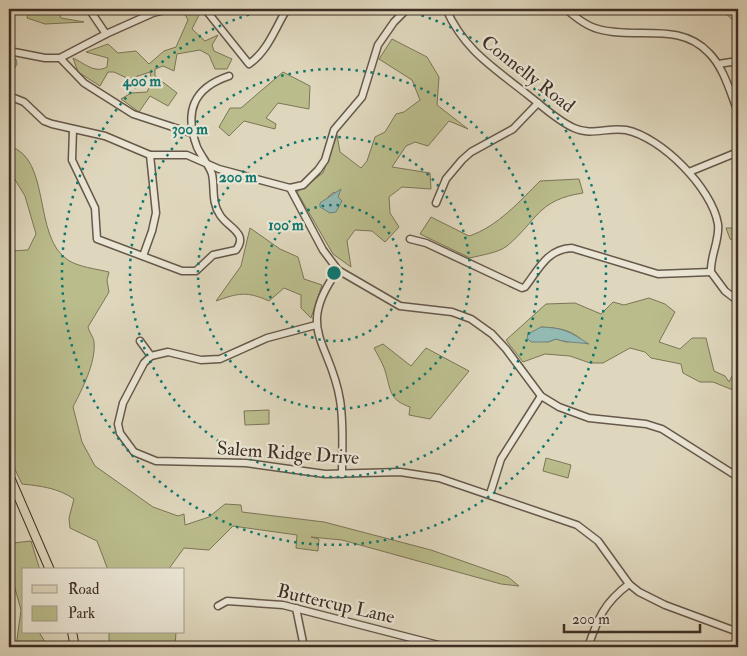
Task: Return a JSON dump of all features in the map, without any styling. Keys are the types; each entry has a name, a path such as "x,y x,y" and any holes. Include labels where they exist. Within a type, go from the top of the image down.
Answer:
{"main road":[{"path":"9,475 49,568"},
{"path":"72,634 75,647"}],"street":[{"path":"89,9 106,34"},
{"path":"9,51 60,58 106,34 153,13 169,9"},
{"path":"206,9 249,64 258,58 287,9"},
{"path":"9,96 24,102 44,121 105,136 150,155 187,155 203,160 219,169 290,188 302,185 318,170 325,160 334,130 362,97 378,45 394,22 407,9"},
{"name":"Connelly Road","path":"446,9 463,40 472,50 493,69 568,125 583,131 616,129 640,135 651,140 689,172 706,194 718,224 711,272"},
{"path":"566,9 585,23 599,30 666,33 687,37 709,52 718,64 738,112"},
{"path":"60,58 84,83 133,114 194,134"},
{"path":"718,64 738,61"},
{"path":"73,129 72,160 95,208 97,239 189,272 196,271 212,255 236,250 240,244 241,238 238,232 225,222 215,206 212,173 203,160 194,134 191,117 195,99 208,86 229,76"},
{"path":"436,203 446,179 462,160 471,152 514,129 538,103"},
{"path":"689,172 738,152"},
{"path":"143,256 156,213 150,155"},
{"path":"290,188 323,250 338,270 400,306 452,312 471,319 492,334 506,349 541,396 559,407 589,418 646,424 662,430 738,477"},
{"path":"410,239 426,243 522,288 525,287 550,254 560,248 572,248 658,274 711,272 725,291 738,301"},
{"path":"338,270 323,294 316,326 340,402 342,474"},
{"path":"140,341 151,356 168,352 201,360 220,359 254,342 316,326"},
{"name":"Salem Ridge Drive","path":"151,356 144,364 119,413 120,433 134,452 156,461 167,462 246,463 309,473 419,474 439,478 576,525 598,541 629,584 664,605 738,632"},
{"path":"490,494 501,459 541,396"},
{"path":"588,647 603,609 609,600 629,584"},
{"name":"Buttercup Lane","path":"218,606 227,601 296,608 446,647"},
{"path":"296,608 304,647"}],"green space":[{"path":"29,9 57,9 61,18 84,22 45,24 27,18"},
{"path":"182,9 197,9 199,15 192,29 205,41 218,35 212,45 214,51 232,59 227,69 215,69 209,55 200,50 177,54 174,71 163,66 155,69 155,76 177,93 168,106 150,96 139,112 121,99 131,93 147,92 152,82 150,72 129,79 114,72 108,72 100,86 78,72 73,58 94,69 107,67 108,58 86,52 108,44 118,53 136,51 149,64 164,51 176,47 188,20"},
{"path":"721,9 738,9 738,25"},
{"path":"392,39 427,57 439,77 437,105 468,129 449,121 428,146 415,142 406,146 392,167 430,173 431,189 402,187 389,197 390,213 399,227 385,242 372,231 355,230 347,241 351,267 333,254 297,192 323,173 337,135 340,152 361,168 367,161 375,137 385,132 396,114 404,112 420,100 412,80 379,59","holes":["334,192 337,197 330,213 324,208 328,197"]},
{"path":"283,72 310,86 309,109 278,103 266,118 276,124 275,129 244,121 229,136 219,127 230,108 241,108"},
{"path":"9,146 22,153 31,166 37,181 50,234 57,249 72,262 109,272 107,280 109,292 88,327 94,342 91,367 73,407 82,442 95,466 153,507 178,516 184,514 185,525 209,517 225,504 241,505 242,512 324,522 431,550 508,577 519,586 501,584 342,540 311,537 319,539 318,551 296,548 297,535 233,526 209,550 184,548 169,568 107,568 97,541 70,528 69,518 74,499 56,490 22,484 10,459 9,251 28,250 36,234 25,196 14,178 9,177"},
{"path":"579,179 583,193 568,196 547,206 507,246 494,252 470,258 420,234 431,217 469,236 498,220 540,181"},
{"path":"250,228 280,249 298,257 304,279 322,285 311,318 301,308 301,295 284,288 269,301 248,294 242,294 216,301 241,266"},
{"path":"726,228 738,228 738,243 730,239"},
{"path":"649,298 665,304 675,312 659,342 680,349 692,338 706,338 714,371 725,376 729,382 734,372 738,373 738,392 713,382 700,382 683,373 681,364 651,358 645,352 630,348 603,363 590,363 570,356 545,354 523,362 506,340 546,304 575,303 601,314 613,302 624,305","holes":["541,327 568,331 582,340 566,342 556,339 548,342 542,340"]},
{"path":"383,344 411,366 426,348 469,371 430,419 409,415 410,407 392,395 384,367 374,348"},
{"path":"269,410 269,424 245,425 244,411"},
{"path":"546,458 571,465 568,478 543,471"},
{"path":"9,540 13,543 31,541 39,568 22,568 22,634 40,634 48,647 16,647 21,610 9,567"},
{"path":"109,634 176,634 175,647 109,647"}],"water":[{"path":"9,57 16,59 17,64 9,78"},
{"path":"341,189 338,197 342,201 336,212 330,213 320,207 320,203"},
{"path":"541,327 567,331 589,344 556,339 548,342 531,342 527,338 528,334"}]}
